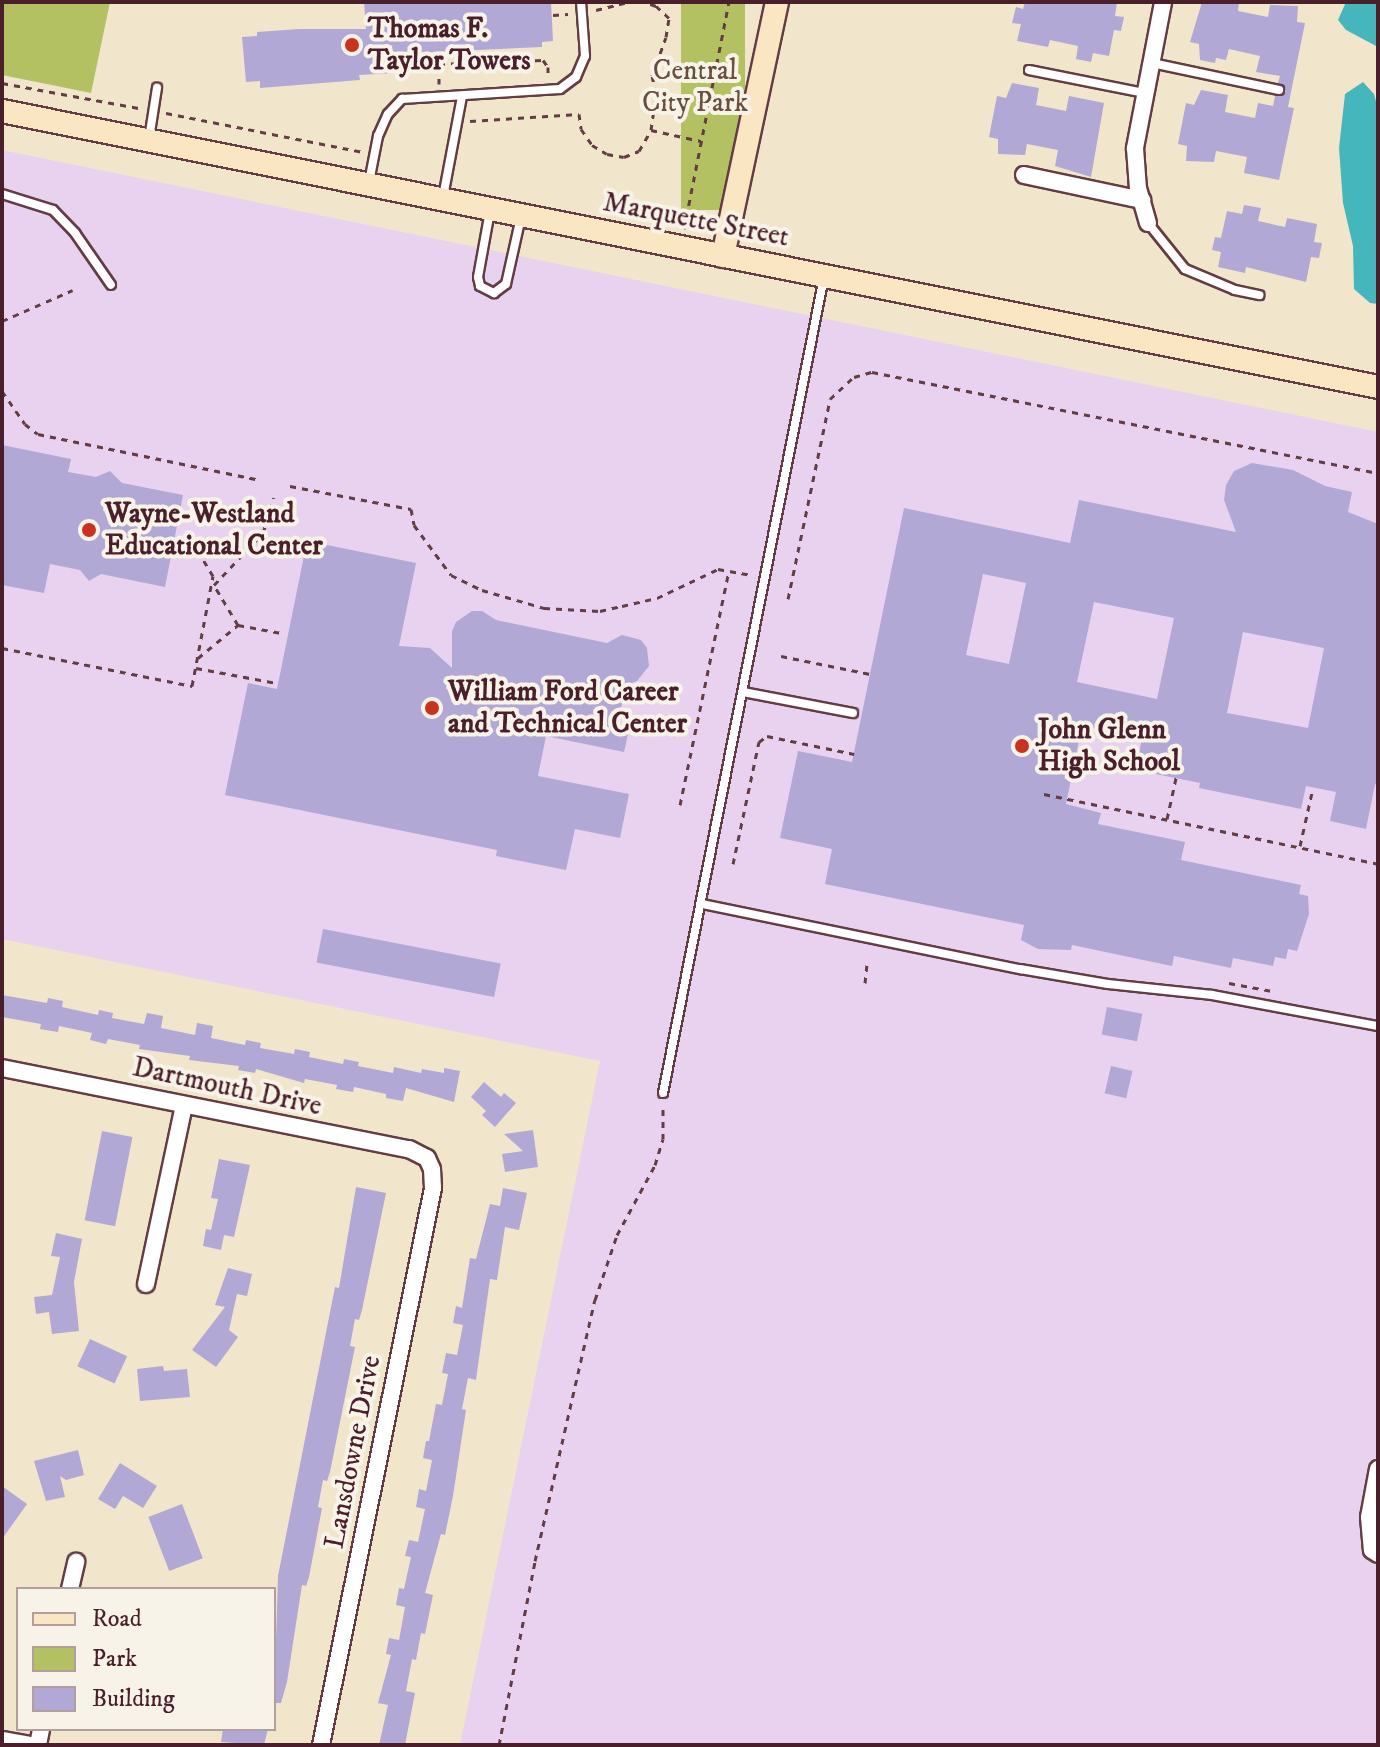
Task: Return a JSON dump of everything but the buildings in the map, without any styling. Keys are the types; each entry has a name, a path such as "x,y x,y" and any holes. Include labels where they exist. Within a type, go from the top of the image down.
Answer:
{"street":[{"path":"723,256 777,2"},
{"path":"1148,223 1135,148 1163,2"},
{"name":"Marquette Street","path":"2,111 1378,387"},
{"path":"1024,175 1142,200"},
{"name":"Dartmouth Drive","path":"2,1068 409,1149 427,1158 432,1169"},
{"path":"146,1284 184,1105"},
{"name":"Lansdowne Drive","path":"321,1745 433,1188 432,1169"},
{"path":"1375,1552 1369,1517 1378,1469"},
{"path":"70,1587 76,1562"},
{"path":"2,1740 29,1745"}],"lane":[{"path":"368,186 378,136 388,114 402,99 560,89 576,77 585,56 581,2"},
{"path":"1151,63 1279,90"},
{"path":"1029,70 1144,93"},
{"path":"148,141 157,88"},
{"path":"443,201 462,96"},
{"path":"2,194 53,210 75,233 111,285"},
{"path":"490,211 478,277 480,286 494,293 506,284 521,217"},
{"path":"1148,223 1185,269 1235,290 1259,295"},
{"path":"663,1093 824,276"},
{"path":"743,692 853,713"},
{"path":"702,904 1020,969 1108,984 1212,995 1378,1026"}],"path":[{"path":"592,11 628,2"},
{"path":"468,121 579,114 581,129 592,145 607,154 624,157 639,151 651,130 656,93 652,76 666,37 669,18 656,6 645,2"},
{"path":"680,248 729,2"},
{"path":"553,15 572,13"},
{"path":"2,83 363,152"},
{"path":"651,130 701,141"},
{"path":"2,321 73,290"},
{"path":"788,599 830,399 854,377 872,372 1378,473"},
{"path":"2,391 25,424 38,434 260,480"},
{"path":"290,486 411,509 414,525 451,575 482,590 544,608 600,611 657,598 718,569 752,575"},
{"path":"214,585 263,533 274,498"},
{"path":"2,648 192,686 214,585 213,576 201,556 175,544"},
{"path":"680,805 729,571"},
{"path":"214,585 238,625 281,633"},
{"path":"198,658 238,625"},
{"path":"781,656 870,674"},
{"path":"196,668 277,683"},
{"path":"733,864 759,742 767,736 854,754"},
{"path":"1167,820 1180,760"},
{"path":"1300,848 1313,788"},
{"path":"1044,794 1378,864"},
{"path":"865,983 867,964"},
{"path":"499,1745 535,1561 595,1300 617,1235 655,1165 663,1139 663,1093"}],"shaded area":[{"name":"John Glenn High School","path":"2,150 1378,432 1378,1745 460,1745 600,1061 2,939"}],"green space":[{"path":"2,2 110,2 91,93 2,75"},
{"name":"Central City Park","path":"681,2 745,2 745,210 681,210"}],"water":[{"path":"1346,2 1378,2 1378,47 1346,30 1338,20"},
{"path":"1363,82 1374,94 1378,109 1378,304 1370,303 1354,289 1353,246 1343,203 1339,148 1345,94"}],"place":[{"name":"Thomas F. Taylor Towers","path":"352,45"},
{"name":"Wayne-Westland Educational Center","path":"89,530"},
{"name":"William Ford Career and Technical Center","path":"432,708"},
{"name":"John Glenn High School","path":"1022,746"}]}
